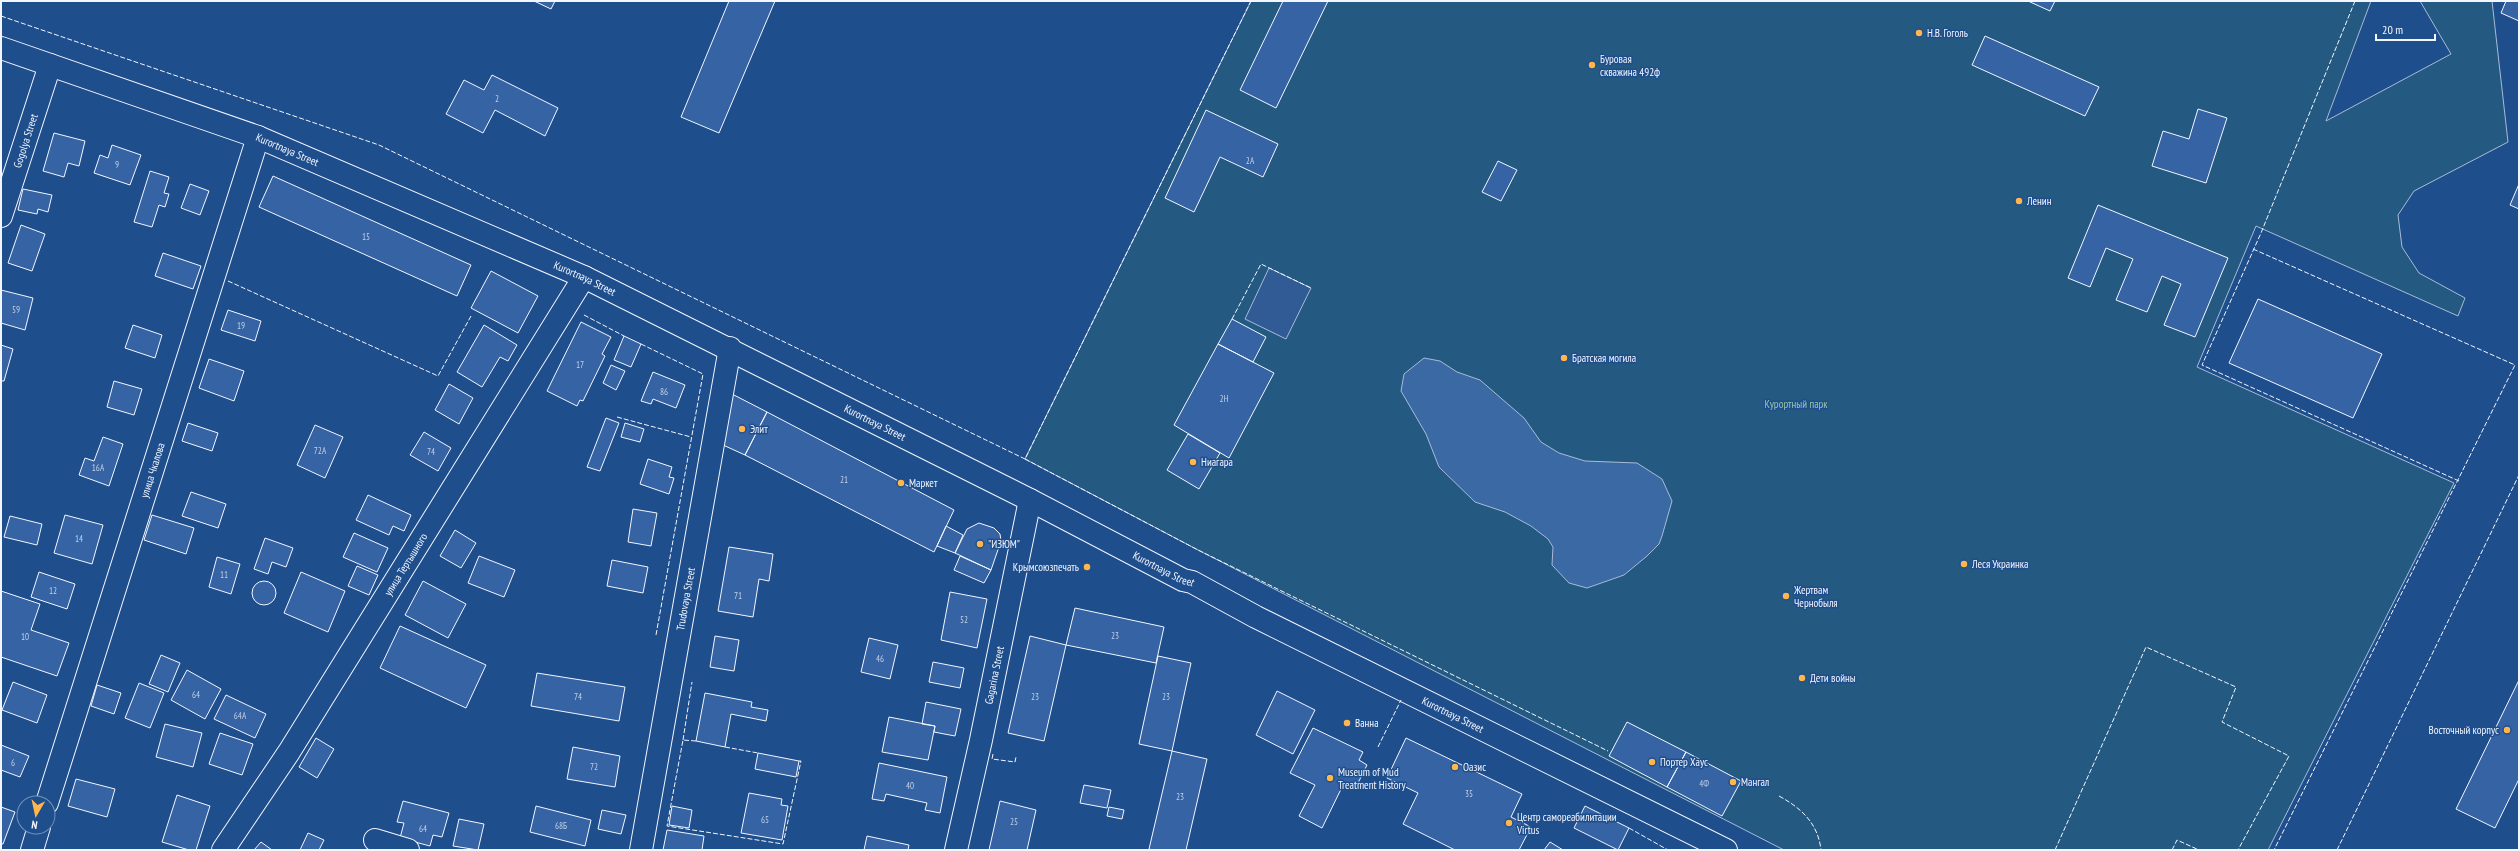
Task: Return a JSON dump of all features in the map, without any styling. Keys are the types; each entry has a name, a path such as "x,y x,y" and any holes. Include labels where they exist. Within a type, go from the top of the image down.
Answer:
{"street":[{"name":"Kurortnaya Street","path":"1,48 258,137 584,277 730,348 1030,500 1183,580 1192,582 1270,624 1726,850"},
{"name":"Gogolya Street","path":"1,216 50,65"},
{"name":"улица Чкалова","path":"50,795 258,137"},
{"name":"улица Тертышного","path":"223,850 289,752 584,277"},
{"name":"Trudovaya Street","path":"641,850 730,348"},
{"name":"Gagarina Street","path":"956,850 981,740 1030,500"},
{"path":"32,850 37,835"},
{"path":"375,840 408,850"}],"green space":[{"name":"Курортный парк","path":"1251,1 2371,1 2326,121 2451,54 2420,1 2492,1 2508,142 2414,191 2398,215 2402,247 2419,273 2465,298 2458,316 2256,226 2197,367 2454,483 2268,850 1784,850 1198,550 1025,459"}],"shaded area":[{"path":"1269,268 1311,288 1286,339 1245,319"},
{"path":"1424,358 1440,361 1457,372 1480,380 1524,418 1541,442 1559,453 1585,461 1637,463 1662,479 1672,501 1659,544 1624,575 1587,588 1569,583 1552,565 1553,547 1548,539 1531,526 1505,512 1475,502 1439,467 1426,434 1401,391 1404,374"}],"building":[{"path":"534,1 555,1 551,9"},
{"path":"729,1 775,1 719,133 681,117"},
{"path":"1283,1 1328,1 1276,108 1240,90"},
{"path":"2028,1 2055,1 2050,11"},
{"path":"2506,1 2519,1 2519,21 2501,13"},
{"path":"1985,36 2099,87 2085,116 1972,65"},
{"path":"492,75 558,108 545,136 495,110 483,133 446,114 464,80 484,90"},
{"path":"2198,109 2227,118 2206,183 2152,166 2163,131 2189,139"},
{"path":"1206,110 1278,144 1263,177 1220,157 1194,212 1165,198"},
{"path":"54,133 85,141 79,166 68,163 64,177 43,171"},
{"path":"112,145 141,155 130,185 94,173 100,155 108,158"},
{"path":"1498,161 1517,170 1501,201 1482,192"},
{"path":"150,171 169,177 164,193 169,194 165,207 159,205 152,227 134,222"},
{"path":"273,176 471,265 457,296 259,207"},
{"path":"190,184 209,191 200,215 181,208"},
{"path":"2519,184 2519,209 2510,205"},
{"path":"23,189 52,195 48,212 38,209 37,214 18,210"},
{"path":"2098,205 2228,258 2195,337 2164,325 2181,284 2162,276 2147,312 2116,300 2133,259 2106,248 2090,287 2068,278"},
{"path":"21,225 45,234 32,271 8,263"},
{"path":"163,253 201,266 193,289 155,276"},
{"path":"491,271 538,296 518,333 471,308"},
{"path":"1,290 33,298 25,330 1,323"},
{"path":"2258,299 2382,354 2353,418 2229,363"},
{"path":"228,310 261,321 255,341 221,330"},
{"path":"1232,319 1266,337 1253,362 1218,344"},
{"path":"581,322 611,337 602,354 605,356 583,401 580,400 577,406 547,391"},
{"path":"133,325 162,335 155,358 125,348"},
{"path":"484,325 517,345 508,361 500,357 482,387 457,372"},
{"path":"624,336 641,344 631,367 614,360"},
{"path":"1218,344 1274,373 1229,458 1174,425"},
{"path":"1,345 13,349 4,381 1,381"},
{"path":"209,359 244,371 234,401 199,388"},
{"path":"611,365 625,371 616,390 603,383"},
{"path":"653,372 685,385 676,408 653,399 651,404 641,401"},
{"path":"114,381 142,389 134,415 107,407"},
{"path":"449,384 473,398 459,424 435,410"},
{"name":"Элит","path":"732,394 767,412 745,455 723,445"},
{"path":"767,412 954,510 934,552 745,455"},
{"path":"606,418 619,423 600,471 587,467"},
{"path":"188,423 218,433 212,451 182,441"},
{"path":"625,423 644,429 640,442 621,437"},
{"path":"315,425 343,437 325,478 297,465"},
{"path":"424,432 451,448 438,471 410,455"},
{"name":"Ниагара","path":"1188,434 1220,453 1199,489 1167,470"},
{"path":"103,437 123,444 109,486 79,475 85,458 94,461"},
{"path":"648,459 672,467 669,477 674,478 669,494 640,484"},
{"path":"191,492 226,504 218,528 182,516"},
{"path":"368,495 411,515 404,531 393,526 389,535 356,520"},
{"path":"633,509 657,513 651,546 628,542"},
{"path":"65,515 103,525 92,564 54,553"},
{"path":"152,515 194,528 186,554 144,540"},
{"path":"10,516 42,524 37,545 4,537"},
{"name":"\"ИЗЮМ\"","path":"979,523 994,528 1000,534 1001,541 991,570 955,553 967,529"},
{"path":"946,526 963,535 955,553 937,546"},
{"path":"455,530 476,543 461,568 440,556"},
{"path":"354,533 388,548 377,572 343,557"},
{"path":"265,538 293,548 286,567 272,562 268,574 254,569"},
{"path":"729,547 773,554 769,581 759,579 753,617 718,611"},
{"path":"479,556 515,570 504,597 468,583"},
{"path":"960,556 991,570 984,583 954,570"},
{"path":"217,557 240,564 231,594 209,587"},
{"path":"612,560 648,567 643,593 607,586"},
{"path":"357,566 378,575 369,595 348,586"},
{"path":"39,572 75,584 67,609 31,597"},
{"path":"301,572 345,591 328,632 284,613"},
{"path":"264,581 273,584 276,593 273,602 264,605 255,602 252,593 255,584"},
{"path":"423,581 466,604 448,638 405,615"},
{"path":"1,591 40,604 31,630 69,643 57,676 1,657"},
{"path":"950,592 987,599 977,648 941,640"},
{"path":"1075,608 1164,627 1156,663 1066,645"},
{"path":"400,626 486,665 466,708 380,668"},
{"path":"715,636 739,640 734,671 710,667"},
{"path":"1030,636 1066,645 1044,741 1008,733"},
{"path":"869,638 898,645 890,679 861,672"},
{"path":"161,655 180,663 168,692 149,684"},
{"path":"1158,656 1191,663 1172,751 1139,744"},
{"path":"933,662 964,668 960,688 929,682"},
{"path":"187,670 221,689 205,719 171,700"},
{"path":"537,673 625,687 619,721 531,706"},
{"name":"Восточный корпус","path":"2519,680 2519,779 2495,828 2456,809"},
{"path":"13,682 47,695 37,723 2,710"},
{"path":"139,683 164,693 150,728 125,718"},
{"path":"97,685 121,693 114,714 91,706"},
{"path":"1277,691 1315,710 1293,754 1256,735"},
{"path":"705,693 752,702 751,707 768,710 766,721 731,714 725,747 696,741"},
{"path":"226,695 266,714 255,738 214,719"},
{"path":"926,702 961,709 955,736 934,732 935,726 922,724"},
{"path":"889,717 935,726 928,760 882,752"},
{"path":"1627,722 1686,752 1667,787 1609,756"},
{"path":"165,724 202,733 193,767 156,757"},
{"name":"Museum of Mud Treatment History","path":"1313,728 1363,752 1359,760 1367,765 1355,789 1344,783 1322,828 1299,816 1315,785 1290,773"},
{"path":"220,733 253,744 242,775 209,764"},
{"path":"316,738 334,749 317,778 299,767"},
{"path":"1406,738 1522,794 1511,817 1531,827 1519,850 1455,850 1403,824 1418,793 1387,778"},
{"path":"1,745 29,756 20,777 1,770"},
{"path":"573,747 620,756 615,787 567,779"},
{"path":"1172,751 1207,759 1186,850 1153,850 1149,849"},
{"path":"1686,752 1741,781 1722,816 1667,787"},
{"path":"758,753 799,761 796,777 755,769"},
{"path":"879,763 947,777 940,813 925,810 927,803 886,794 884,801 872,799"},
{"path":"76,779 115,789 107,817 68,806"},
{"path":"1084,785 1111,790 1107,808 1080,803"},
{"path":"749,793 782,799 781,805 788,806 782,840 741,833"},
{"path":"177,795 210,806 196,850 189,850 162,842"},
{"path":"403,801 449,813 442,837 433,835 430,846 400,838 404,823 397,822"},
{"path":"1000,801 1036,810 1027,850 989,850"},
{"path":"536,806 591,820 585,846 530,832"},
{"path":"672,806 692,810 689,828 669,825"},
{"path":"1585,806 1629,828 1618,850 1574,828"},
{"path":"1,807 15,812 3,844 1,844"},
{"path":"1109,807 1124,810 1122,819 1107,816"},
{"path":"602,810 626,815 621,834 598,829"},
{"path":"459,819 484,824 478,850 453,846"},
{"path":"667,830 704,836 702,850 663,850"},
{"path":"308,833 324,840 319,850 300,850"},
{"path":"867,836 909,845 908,850 864,850"},
{"path":"261,842 272,850 254,850"},
{"path":"1550,842 1563,850 1544,850"}],"fence":[{"path":"1,16 379,145 1025,459 1251,1"},
{"path":"2355,1 2261,233 2202,365 2459,481"},
{"path":"2253,249 2515,365 2274,850"},
{"path":"1232,319 1261,264 1311,288"},
{"path":"228,281 438,376 471,316"},
{"path":"584,315 624,336"},
{"path":"641,344 703,374 656,635"},
{"path":"617,417 691,437"},
{"path":"1025,459 1198,550 1608,751"},
{"path":"2337,850 2519,475"},
{"path":"2055,850 2146,647 2236,687 2222,722 2289,756 2238,850"},
{"path":"683,740 692,682"},
{"path":"1378,747 1401,700"},
{"path":"696,741 683,740 667,826 783,844 801,761 799,761"},
{"path":"725,747 758,753"},
{"path":"993,754 992,759 1015,762 1016,757"},
{"path":"1779,796 1807,817 1816,832 1821,850"},
{"path":"1629,828 1668,850"},
{"path":"2172,850 2177,840 2199,850"}],"place":[{"name":"Н.В. Гоголь","path":"1919,33"},
{"name":"Буровая скважина 492ф","path":"1592,65"},
{"name":"Ленин","path":"2019,201"},
{"name":"Братская могила","path":"1564,358"},
{"name":"Элит","path":"742,429"},
{"name":"Ниагара","path":"1193,462"},
{"name":"Маркет","path":"901,483"},
{"name":"\"ИЗЮМ\"","path":"980,544"},
{"name":"Леся Украинка","path":"1964,564"},
{"name":"Крымсоюзпечать","path":"1087,567"},
{"name":"Жертвам Чернобыля","path":"1786,596"},
{"name":"Дети войны","path":"1802,678"},
{"name":"Ванна","path":"1347,723"},
{"name":"Восточный корпус","path":"2507,730"},
{"name":"Портер Хаус","path":"1652,762"},
{"name":"Оазис","path":"1455,767"},
{"name":"Museum of Mud Treatment History","path":"1330,778"},
{"name":"Мангал","path":"1733,782"},
{"name":"Центр самореабилитации Virtus","path":"1509,823"}]}
